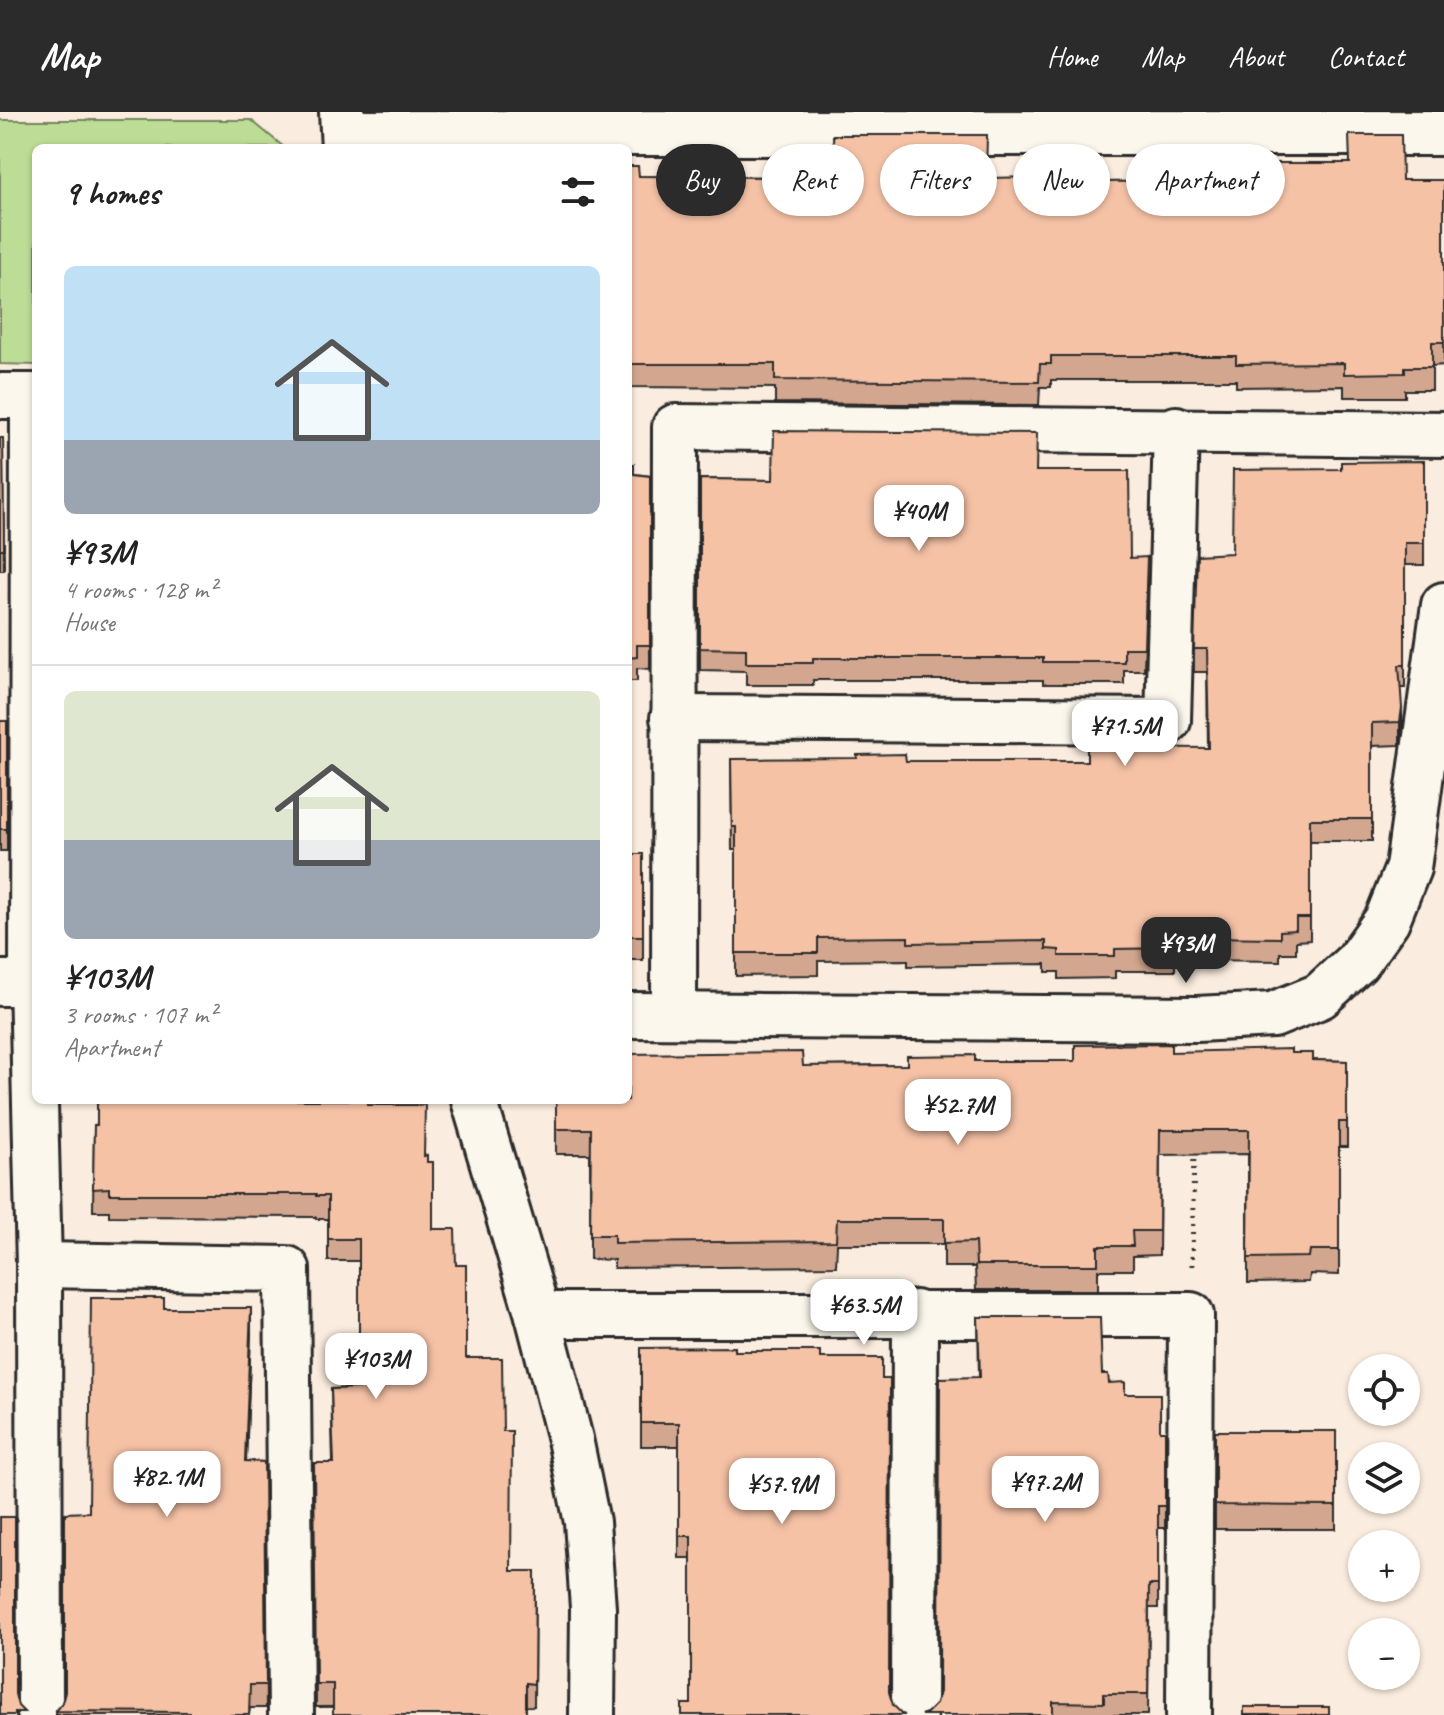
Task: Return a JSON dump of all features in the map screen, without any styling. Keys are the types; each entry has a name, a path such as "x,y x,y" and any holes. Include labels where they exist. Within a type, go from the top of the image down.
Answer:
{"street":[{"path":"344,131 642,122 1444,133"},
{"path":"0,396 32,396"},
{"path":"32,412 15,691 23,983 39,1265 40,1715"},
{"path":"674,1014 675,427 1176,429 1444,434"},
{"path":"673,718 1168,721 1176,429"},
{"path":"632,1015 1197,1019 1273,1015 1320,996 1357,962 1387,920 1408,868 1444,605"},
{"path":"475,1104 538,1315 570,1439 587,1522 593,1608 592,1715"},
{"path":"39,1265 287,1269 291,1715"},
{"path":"914,1715 915,1313"},
{"path":"538,1315 1191,1315 1189,1715"}],"path":[{"path":"1191,1315 1194,1144"}],"green space":[{"path":"0,120 251,120 280,144 32,144 32,365 0,364"}],"building":[{"path":"833,135 987,135 987,144 880,144 880,216 997,216 997,178 1013,178 1013,216 1110,216 1110,182 1126,182 1126,216 1285,216 1285,163 1350,163 1349,135 1401,135 1402,180 1444,180 1444,342 1432,342 1432,367 1405,367 1405,373 1344,374 1344,363 1236,364 1236,356 1051,356 1051,364 1040,364 1039,382 775,380 775,364 632,364 632,166 638,166 639,176 656,176 656,216 746,216 746,177 762,177 762,216 864,216 864,144 833,144"},
{"path":"774,431 1037,433 1036,471 1129,471 1130,558 1147,557 1144,648 1124,648 1124,662 1043,662 1043,658 813,658 813,663 746,663 746,649 700,648 700,479 773,480"},
{"path":"0,438 3,438 4,549 0,549"},
{"path":"1424,461 1424,543 1405,543 1405,665 1399,665 1400,722 1372,723 1372,819 1310,819 1310,918 1296,918 1296,930 1280,931 1280,938 1199,937 1175,940 1175,948 1115,949 1115,956 1059,956 1059,950 1046,949 1046,941 908,943 908,937 818,938 818,953 736,953 736,827 732,827 731,759 857,758 857,755 905,754 906,761 1087,761 1087,747 1209,748 1207,649 1194,649 1197,555 1232,553 1233,470 1341,469 1341,462"},
{"path":"632,464 634,474 650,476 650,645 637,645 637,657 632,658"},
{"path":"0,721 7,721 7,829 0,829"},
{"path":"632,854 643,854 643,936 632,936"},
{"path":"1171,1044 1171,1052 1291,1049 1291,1053 1313,1053 1313,1060 1347,1061 1347,1122 1339,1122 1339,1250 1310,1250 1309,1257 1248,1258 1249,1130 1160,1130 1159,1231 1132,1231 1133,1246 1098,1246 1098,1265 976,1265 975,1242 944,1243 944,1219 837,1219 836,1241 614,1243 614,1235 590,1235 591,1129 556,1129 556,1104 632,1104 632,1054 802,1052 803,1066 907,1065 907,1056 975,1055 975,1061 1075,1061 1075,1045"},
{"path":"97,1104 425,1105 424,1156 427,1155 427,1162 433,1162 433,1229 455,1229 456,1265 466,1265 466,1358 502,1358 503,1431 512,1431 511,1571 535,1571 534,1684 526,1683 526,1715 333,1715 333,1684 316,1684 314,1463 334,1463 331,1389 359,1388 359,1239 328,1239 328,1196 109,1194 109,1188 93,1189 94,1125 97,1125"},
{"path":"91,1298 164,1298 164,1308 251,1308 245,1461 264,1462 266,1685 250,1685 249,1715 55,1711 62,1703 65,1692 65,1513 89,1512"},
{"path":"978,1317 1100,1317 1102,1374 1108,1374 1109,1383 1125,1382 1125,1394 1160,1394 1160,1431 1165,1431 1165,1506 1158,1506 1158,1585 1149,1585 1148,1694 1104,1694 1104,1703 1053,1702 1053,1715 921,1715 936,1704 939,1692 940,1378 980,1377"},
{"path":"735,1347 735,1351 820,1351 820,1358 882,1358 882,1379 890,1379 889,1692 893,1705 905,1715 682,1715 682,1704 691,1704 691,1536 679,1536 679,1423 641,1423 641,1348"},
{"path":"1215,1431 1336,1431 1336,1506 1215,1505"},
{"path":"0,1517 15,1517 15,1694 18,1706 24,1712 15,1712 15,1715 0,1715"},
{"path":"1244,1707 1329,1707 1329,1715 1244,1715"}]}
